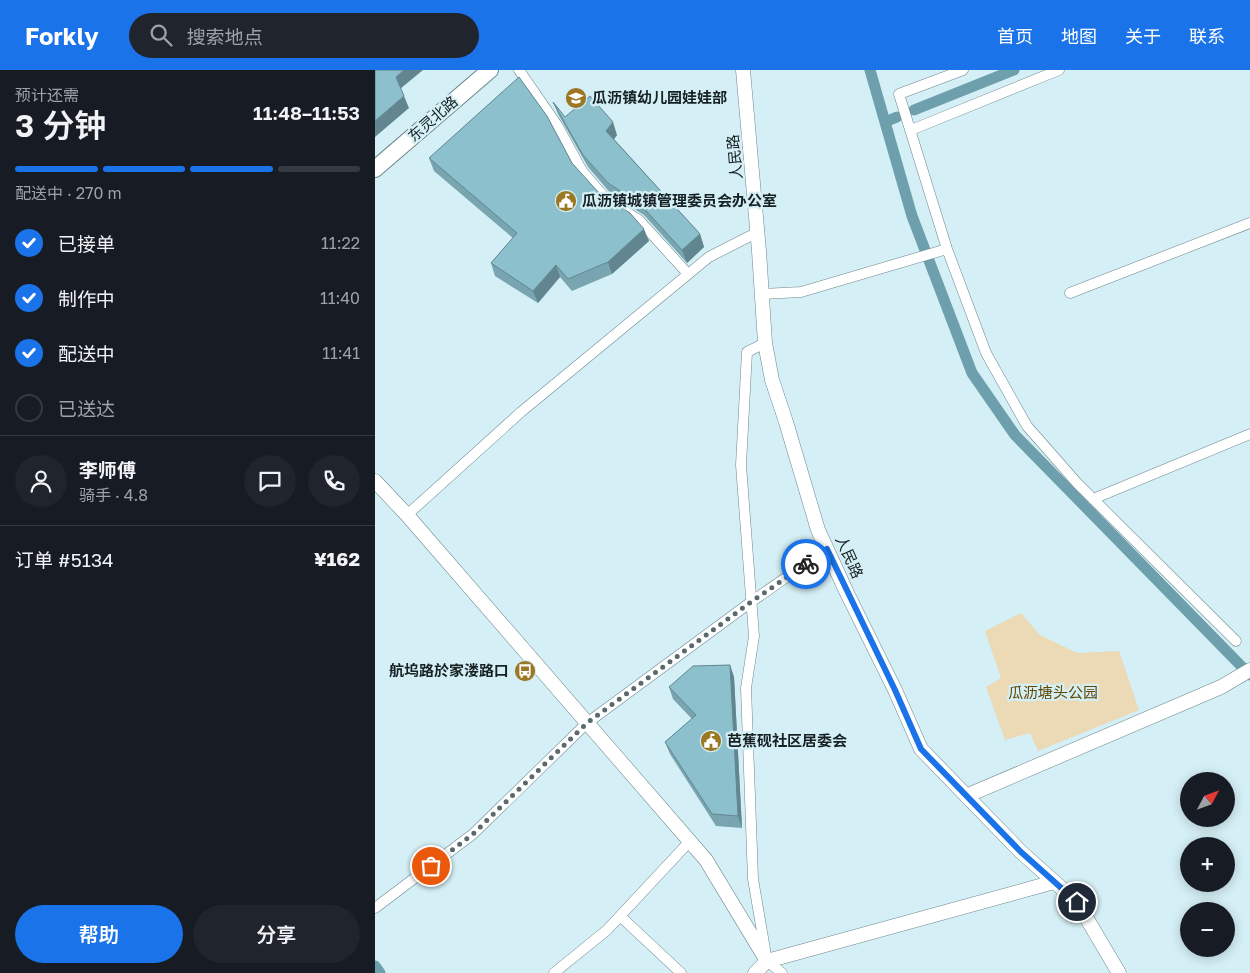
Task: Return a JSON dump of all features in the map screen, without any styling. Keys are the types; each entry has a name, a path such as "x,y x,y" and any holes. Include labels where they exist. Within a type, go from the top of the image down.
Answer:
{"main road":[{"name":"东灵北路","path":"375,168 490,70"}],"street":[{"path":"519,70 557,125 582,171 608,202 639,220 688,274"},
{"name":"人民路","path":"743,70 765,343 772,380 818,530 895,690 921,749 1021,852 1077,902 1119,973"},
{"path":"963,70 899,94 947,250 986,353 1027,426 1077,483 1236,641"},
{"path":"911,130 1059,70"},
{"path":"1070,293 1250,223"},
{"path":"407,515 521,412 688,274 709,258 757,232"},
{"path":"762,294 801,292 947,250"},
{"path":"765,343 747,352 741,465 753,636 746,688 753,879 767,960"},
{"path":"1093,499 1250,434"},
{"path":"375,481 407,515 706,860 767,960 782,973"},
{"path":"375,908 473,834 587,723 751,602 827,549"},
{"path":"966,796 1225,684 1250,670"},
{"path":"554,973 607,930 689,841"},
{"path":"755,973 767,960 1053,882"},
{"path":"620,916 681,973"}],"green space":[{"name":"瓜沥塘头公园","path":"1021,613 1040,635 1077,653 1119,651 1139,710 1038,751 1030,733 1005,740 986,687 1001,678 985,631"}],"building":[{"path":"375,70 404,70 396,77 404,96 375,121"},
{"name":"瓜沥镇城镇管理委员会办公室","path":"519,77 547,116 572,163 599,193 630,213 644,229 608,262 568,279 556,265 533,291 491,263 517,233 429,158"},
{"path":"590,96 613,122 606,131 700,234 682,250 639,203 608,183 583,155 553,102 565,117"},
{"name":"芭蕉砚社区居委会","path":"730,665 738,816 712,814 665,742 696,715 669,687 693,666"}],"waterway":[{"path":"870,70 912,216 972,373 1015,435 1250,675"},
{"path":"914,110 1014,70"},
{"path":"885,122 897,117"},
{"path":"375,966 380,973"}],"way so far":[{"path":"431,866 473,834 587,723 751,602 806,564"}],"place":[{"name":"瓜沥镇幼儿园娃娃部","path":"576,98"},
{"name":"瓜沥镇城镇管理委员会办公室","path":"566,201"},
{"name":"航坞路於家溇路口","path":"525,671"},
{"name":"芭蕉砚社区居委会","path":"711,741"}],"route":[{"path":"806,564 827,549 895,690 921,749 1021,852 1077,902"}]}
